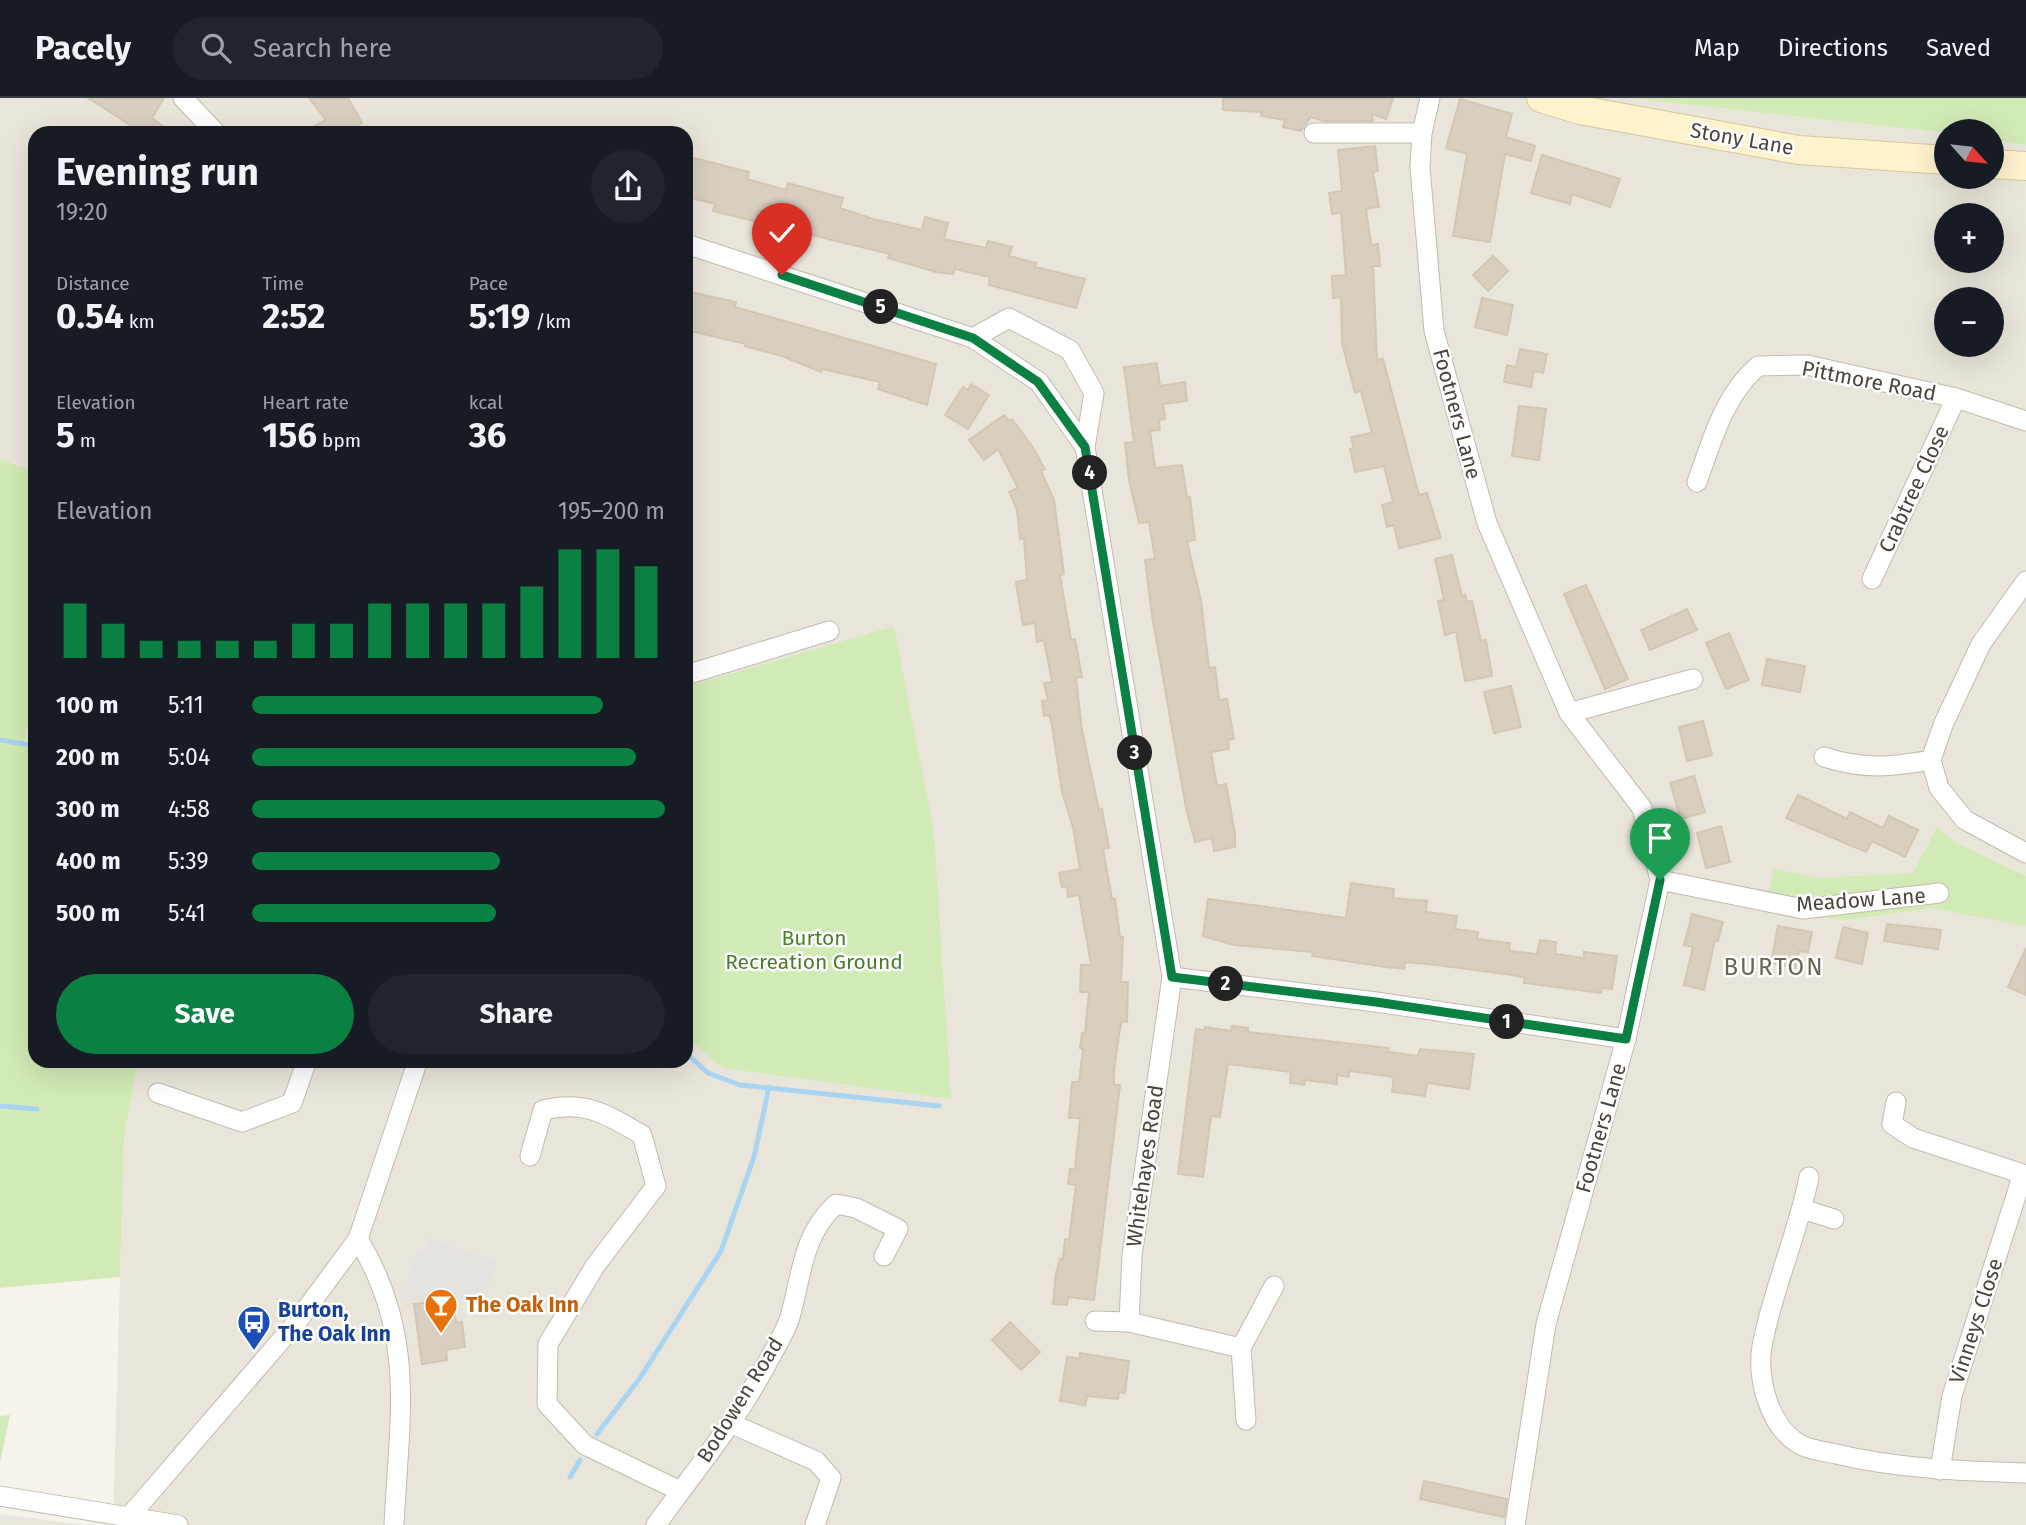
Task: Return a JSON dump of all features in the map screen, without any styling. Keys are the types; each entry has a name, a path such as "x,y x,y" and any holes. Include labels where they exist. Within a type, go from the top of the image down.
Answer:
{"main road":[{"name":"Stony Lane","path":"1541,98 1580,110 1800,150 1934,159"},
{"path":"2004,165 2026,166"}],"street":[{"path":"183,98 209,126"},
{"name":"Footners Lane","path":"1430,98 1422,132 1420,167 1434,331 1487,523 1569,713 1642,808 1660,880 1626,1039 1546,1324 1515,1525"},
{"path":"1314,132 1422,132"},
{"name":"Whitehayes Road","path":"693,246 973,338 1038,382 1085,447"},
{"name":"Whitehayes Road","path":"973,338 1009,318 1070,351 1094,393 1085,447 1172,977 1132,1256 1129,1322"},
{"name":"Pittmore Road","path":"1697,482 1731,396 1743,379 1758,366 1807,365 1956,398 2025,418"},
{"name":"Crabtree Close","path":"1872,579 1956,398"},
{"path":"2026,581 1981,644 1943,725 1931,760 1939,788 1965,820 2026,853"},
{"path":"693,669 829,631"},
{"path":"1569,713 1693,679"},
{"path":"1825,757 1852,766 1880,768 1931,760"},
{"name":"Meadow Lane","path":"1660,880 1803,909 1939,893"},
{"path":"1172,977 1376,1002 1626,1039"},
{"path":"158,1093 242,1122 292,1103 304,1068"},
{"path":"128,1521 296,1323 358,1240 415,1068"},
{"name":"Vinneys Close","path":"1896,1102 1892,1124 1913,1139 2024,1172 1952,1396 1940,1470"},
{"path":"530,1156 543,1110 568,1104 598,1110 642,1135 656,1186 595,1266 548,1344 547,1404 585,1445 680,1491"},
{"path":"1809,1177 1762,1347 1761,1380 1772,1410 1785,1432 1807,1447 1865,1461 1940,1470 2026,1473"},
{"name":"Bodowen Road","path":"656,1525 730,1423 765,1368 789,1320 806,1250 819,1220 836,1204 856,1208 898,1229 884,1256"},
{"path":"1802,1209 1834,1219"},
{"path":"358,1240 378,1271 391,1306 402,1371 394,1525"},
{"path":"1246,1420 1241,1348 1274,1286"},
{"path":"1095,1321 1129,1322 1241,1348"},
{"path":"730,1423 816,1461 831,1479 815,1525"},
{"path":"0,1496 128,1521 177,1525"}],"shaded area":[{"path":"0,98 1628,98 1934,132 1934,189 2004,189 2004,142 2026,145 2026,1525 113,1525 124,1138 137,1068 693,1068 693,126 28,126 28,469 0,459"},
{"path":"28,724 28,747 23,746"},
{"path":"429,1238 496,1261 483,1298 458,1302 456,1294 411,1302 402,1294 399,1289 408,1282 417,1251 424,1252"},
{"path":"0,1514 83,1525 0,1525"}],"green space":[{"path":"1628,98 2026,98 2026,145 2004,142 2004,119 1934,119 1934,132"},
{"path":"0,459 28,469 28,724 23,746 28,747 28,1068 137,1068 124,1138 120,1277 0,1288"},
{"name":"Burton Recreation Ground","path":"894,626 934,832 951,1099 723,1068 693,1043 693,685"},
{"path":"1937,827 1954,842 2026,876 2026,926 1931,908 1847,920 1764,912 1774,869 1820,878 1913,873"},
{"path":"10,1415 0,1463 0,1416"}],"building":[{"path":"88,98 164,98 152,118 163,126 132,126"},
{"path":"309,98 348,98 362,123 357,126 315,126 326,120"},
{"path":"1223,98 1393,98 1386,119 1372,114 1373,121 1323,121 1311,117 1301,131 1283,127 1285,120 1261,116 1262,112 1223,110"},
{"path":"1460,99 1512,114 1506,137 1535,146 1531,161 1505,154 1490,242 1453,236 1467,154 1446,148"},
{"path":"1375,146 1378,171 1373,172 1379,207 1366,209 1371,245 1378,244 1380,266 1373,266 1377,360 1383,359 1419,495 1427,493 1441,538 1399,548 1394,525 1387,527 1382,505 1393,502 1384,466 1355,472 1350,449 1354,448 1351,437 1372,433 1361,391 1355,393 1342,343 1341,297 1333,298 1332,276 1346,275 1341,212 1332,214 1329,193 1342,191 1338,150"},
{"path":"1542,155 1620,179 1610,207 1572,194 1570,204 1531,193"},
{"path":"693,158 749,172 747,179 786,190 788,183 843,198 840,208 873,219 922,230 925,217 948,223 944,239 986,248 988,241 1012,247 1009,256 1036,263 1035,267 1085,279 1076,308 989,285 990,277 955,269 953,274 936,272 888,258 890,254 713,211 715,204 693,199"},
{"path":"1493,256 1508,271 1488,291 1473,275"},
{"path":"693,293 736,302 735,307 936,364 927,405 878,389 880,382 822,369 821,372 782,356 745,346 746,344 693,332"},
{"path":"1482,298 1513,305 1507,335 1475,327"},
{"path":"1520,349 1547,354 1543,373 1534,371 1531,387 1504,382 1507,365 1516,367"},
{"path":"1157,363 1160,386 1185,382 1187,401 1163,404 1165,419 1159,420 1160,430 1150,431 1155,468 1182,465 1187,497 1190,497 1195,540 1187,541 1201,601 1209,668 1215,667 1219,700 1227,699 1234,739 1228,740 1229,749 1211,752 1217,786 1226,784 1235,834 1235,847 1214,851 1212,838 1195,842 1186,808 1152,615 1145,560 1155,559 1149,522 1139,523 1129,480 1125,443 1134,442 1124,367"},
{"path":"971,384 989,395 968,429 945,415 963,387 968,390"},
{"path":"1519,406 1546,409 1539,460 1512,456"},
{"path":"1004,415 1009,421 1012,419 1032,446 1045,469 1041,471 1054,500 1064,574 1060,575 1071,640 1075,639 1082,677 1076,678 1082,730 1099,810 1102,809 1109,848 1103,849 1112,899 1115,899 1120,937 1123,937 1121,982 1128,982 1127,1022 1122,1021 1114,1070 1114,1085 1120,1085 1094,1300 1068,1297 1067,1305 1053,1304 1056,1273 1060,1259 1063,1259 1065,1239 1069,1240 1076,1185 1068,1184 1070,1169 1075,1170 1080,1118 1069,1118 1072,1082 1079,1082 1083,1049 1080,1048 1082,1033 1085,1033 1089,992 1080,992 1081,965 1091,965 1079,895 1068,897 1067,886 1062,887 1059,873 1080,869 1073,827 1062,792 1052,725 1049,715 1044,716 1042,701 1048,700 1044,683 1052,682 1044,640 1037,642 1035,623 1023,625 1016,582 1027,580 1024,538 1020,539 1017,510 1009,492 1018,488 998,449 984,460 969,440"},
{"path":"1452,555 1462,596 1465,595 1467,602 1472,601 1481,641 1486,640 1492,676 1465,681 1456,632 1445,635 1438,601 1444,600 1435,559"},
{"path":"1586,585 1628,679 1605,689 1564,594"},
{"path":"1687,609 1697,630 1650,650 1641,630"},
{"path":"1729,633 1749,680 1726,689 1706,643"},
{"path":"1767,659 1805,666 1800,692 1762,685"},
{"path":"1511,686 1521,727 1494,733 1484,692"},
{"path":"1703,721 1712,755 1687,761 1679,727"},
{"path":"1694,776 1705,812 1681,819 1670,783"},
{"path":"1798,795 1847,819 1850,812 1883,828 1889,816 1918,830 1905,857 1872,841 1866,852 1786,818"},
{"path":"1721,826 1730,862 1706,868 1697,833"},
{"path":"1351,883 1394,889 1393,898 1427,901 1426,912 1457,916 1455,929 1478,932 1477,939 1510,943 1509,951 1537,954 1540,940 1556,942 1555,954 1584,958 1584,952 1617,956 1612,989 1602,988 1601,993 1524,983 1525,978 1512,975 1437,965 1405,962 1404,969 1386,967 1312,956 1313,952 1234,945 1203,936 1208,899 1346,918"},
{"path":"1692,914 1723,922 1718,941 1715,940 1704,990 1684,985 1693,947 1684,945"},
{"path":"1887,924 1941,930 1938,949 1884,941"},
{"path":"1778,926 1812,932 1808,952 1799,951 1795,968 1771,963"},
{"path":"1843,927 1868,933 1862,964 1836,958"},
{"path":"2026,948 2026,995 2008,987"},
{"path":"1232,1026 1248,1028 1248,1032 1389,1048 1388,1052 1418,1056 1420,1049 1474,1054 1469,1089 1427,1083 1425,1096 1392,1092 1394,1077 1349,1071 1349,1077 1337,1075 1337,1084 1305,1080 1304,1085 1290,1083 1291,1072 1228,1064 1220,1117 1211,1116 1203,1177 1178,1174 1196,1029 1205,1030 1205,1027 1231,1031"},
{"name":"The Oak Inn","path":"453,1299 456,1323 462,1322 465,1347 446,1350 447,1360 422,1364 414,1304"},
{"path":"1010,1322 1040,1352 1021,1370 992,1340"},
{"path":"1080,1353 1129,1361 1125,1393 1119,1392 1118,1399 1087,1396 1085,1405 1060,1401 1067,1357 1080,1359"},
{"path":"1424,1481 1507,1499 1504,1517 1420,1499"}],"waterway":[{"path":"0,740 28,745"},
{"path":"693,1059 708,1073 740,1085 939,1106"},
{"path":"597,1434 640,1378 721,1251 754,1157 769,1087"},
{"path":"0,1106 37,1109"},
{"path":"570,1477 580,1460"}],"place":[{"name":"The Oak Inn","path":"441,1335"},
{"name":"Burton, The Oak Inn","path":"254,1352"}],"district":[{"name":"BURTON","path":"1774,967"}],"route":[{"path":"782,275 973,338 1038,382 1085,447 1172,977 1376,1002 1626,1039 1660,880"}]}
